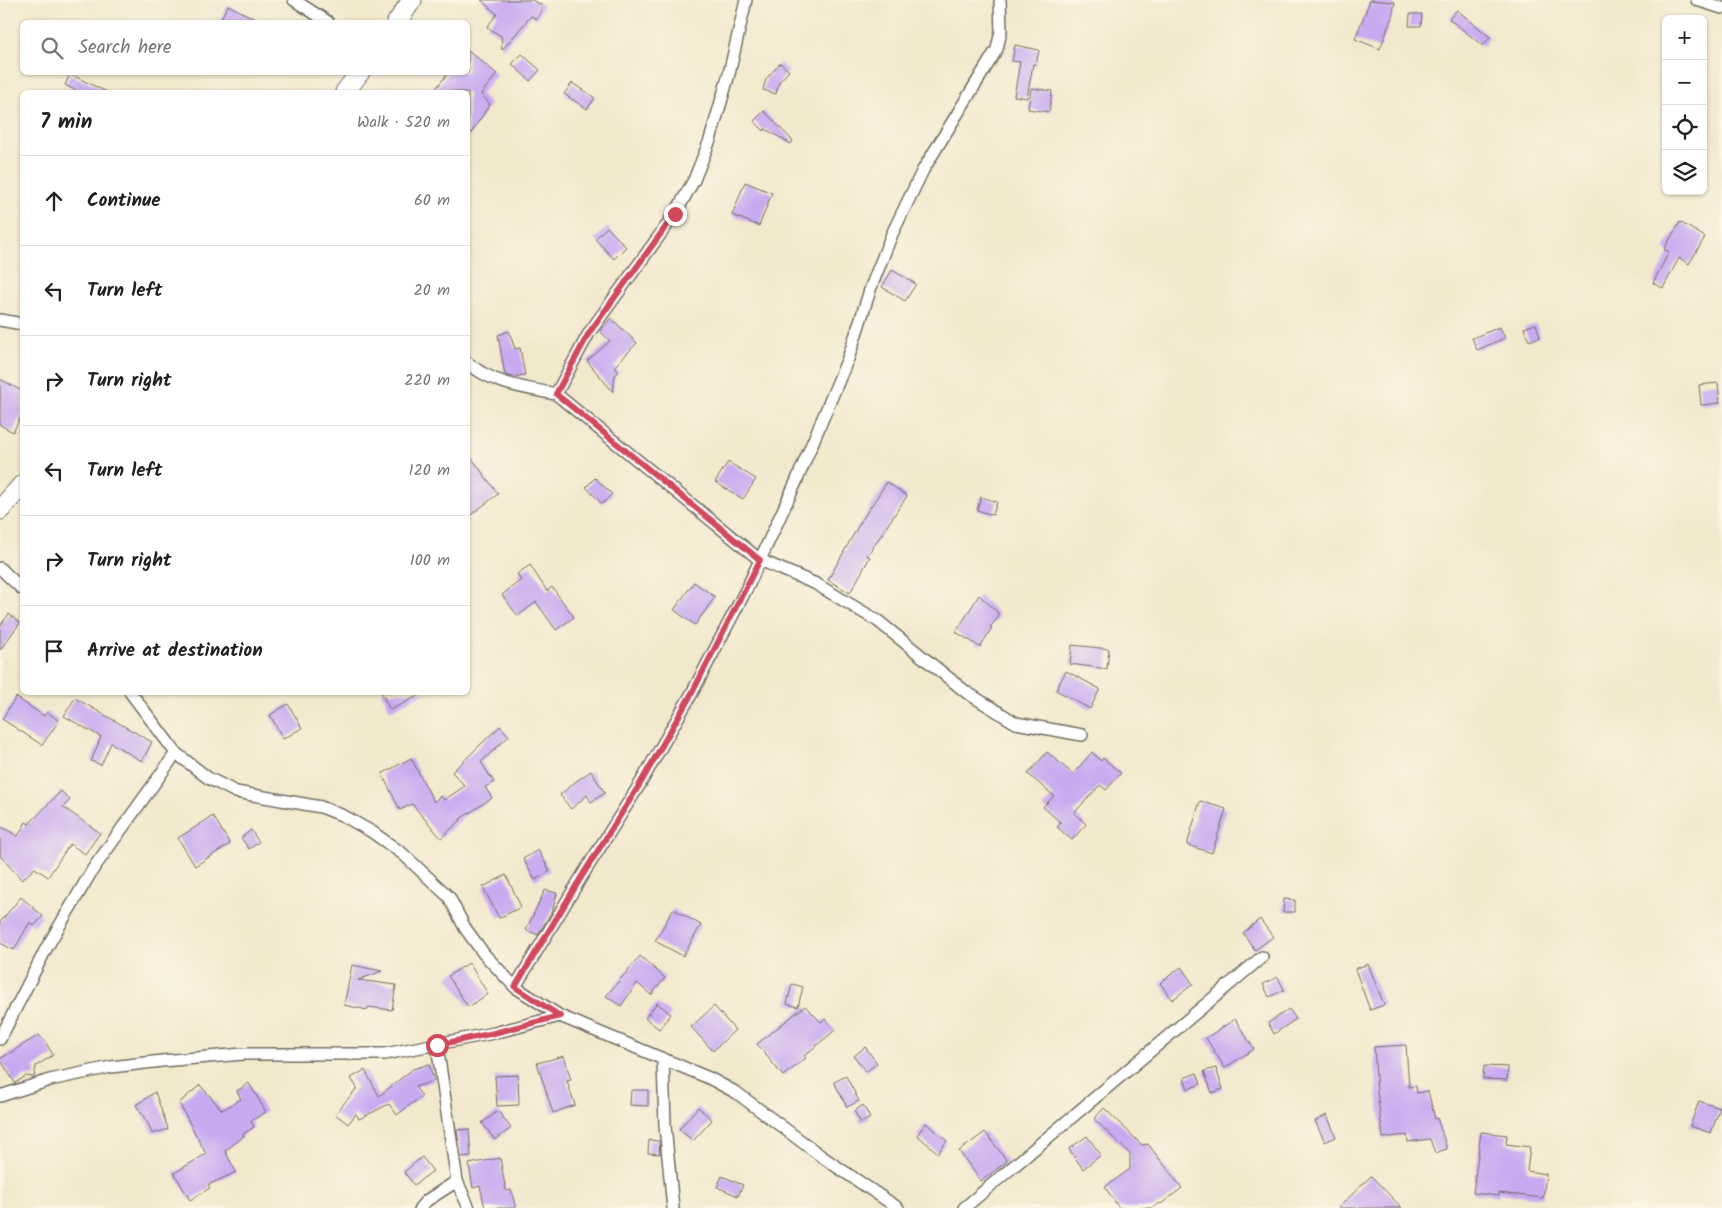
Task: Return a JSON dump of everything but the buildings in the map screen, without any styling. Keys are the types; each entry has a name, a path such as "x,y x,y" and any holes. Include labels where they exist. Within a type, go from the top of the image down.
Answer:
{"main road":[{"path":"397,20 412,0"},
{"path":"346,90 358,75"},
{"path":"0,510 20,487"}],"street":[{"path":"294,0 325,20"},
{"path":"556,394 589,333 675,214 694,180 710,140 729,74 746,0"},
{"path":"515,987 640,784 692,693 760,560 796,482 849,356 870,287 892,234 923,170 997,49 1001,31 1000,0"},
{"path":"1696,0 1722,8"},
{"path":"0,320 20,324"},
{"path":"470,365 476,370 508,384 556,394 760,560 816,584 878,621 966,692 1016,723 1082,735"},
{"path":"0,568 20,587"},
{"path":"132,695 176,753 208,778 236,792 321,807 344,816 404,854 449,897 466,928 484,954 515,987 560,1016 709,1078 738,1093 821,1156 898,1208"},
{"path":"0,1039 47,947 93,869 176,753"},
{"path":"964,1208 1262,957"},
{"path":"0,1096 50,1080 111,1067 243,1054 385,1054 494,1033 560,1016"},
{"path":"437,1045 451,1151 457,1181 469,1208"},
{"path":"663,1059 665,1126 673,1208"},
{"path":"420,1208 426,1201 457,1181"}],"route":[{"path":"437,1045 560,1016 515,987 640,784 692,693 760,560 556,394 589,333 675,214"}]}
